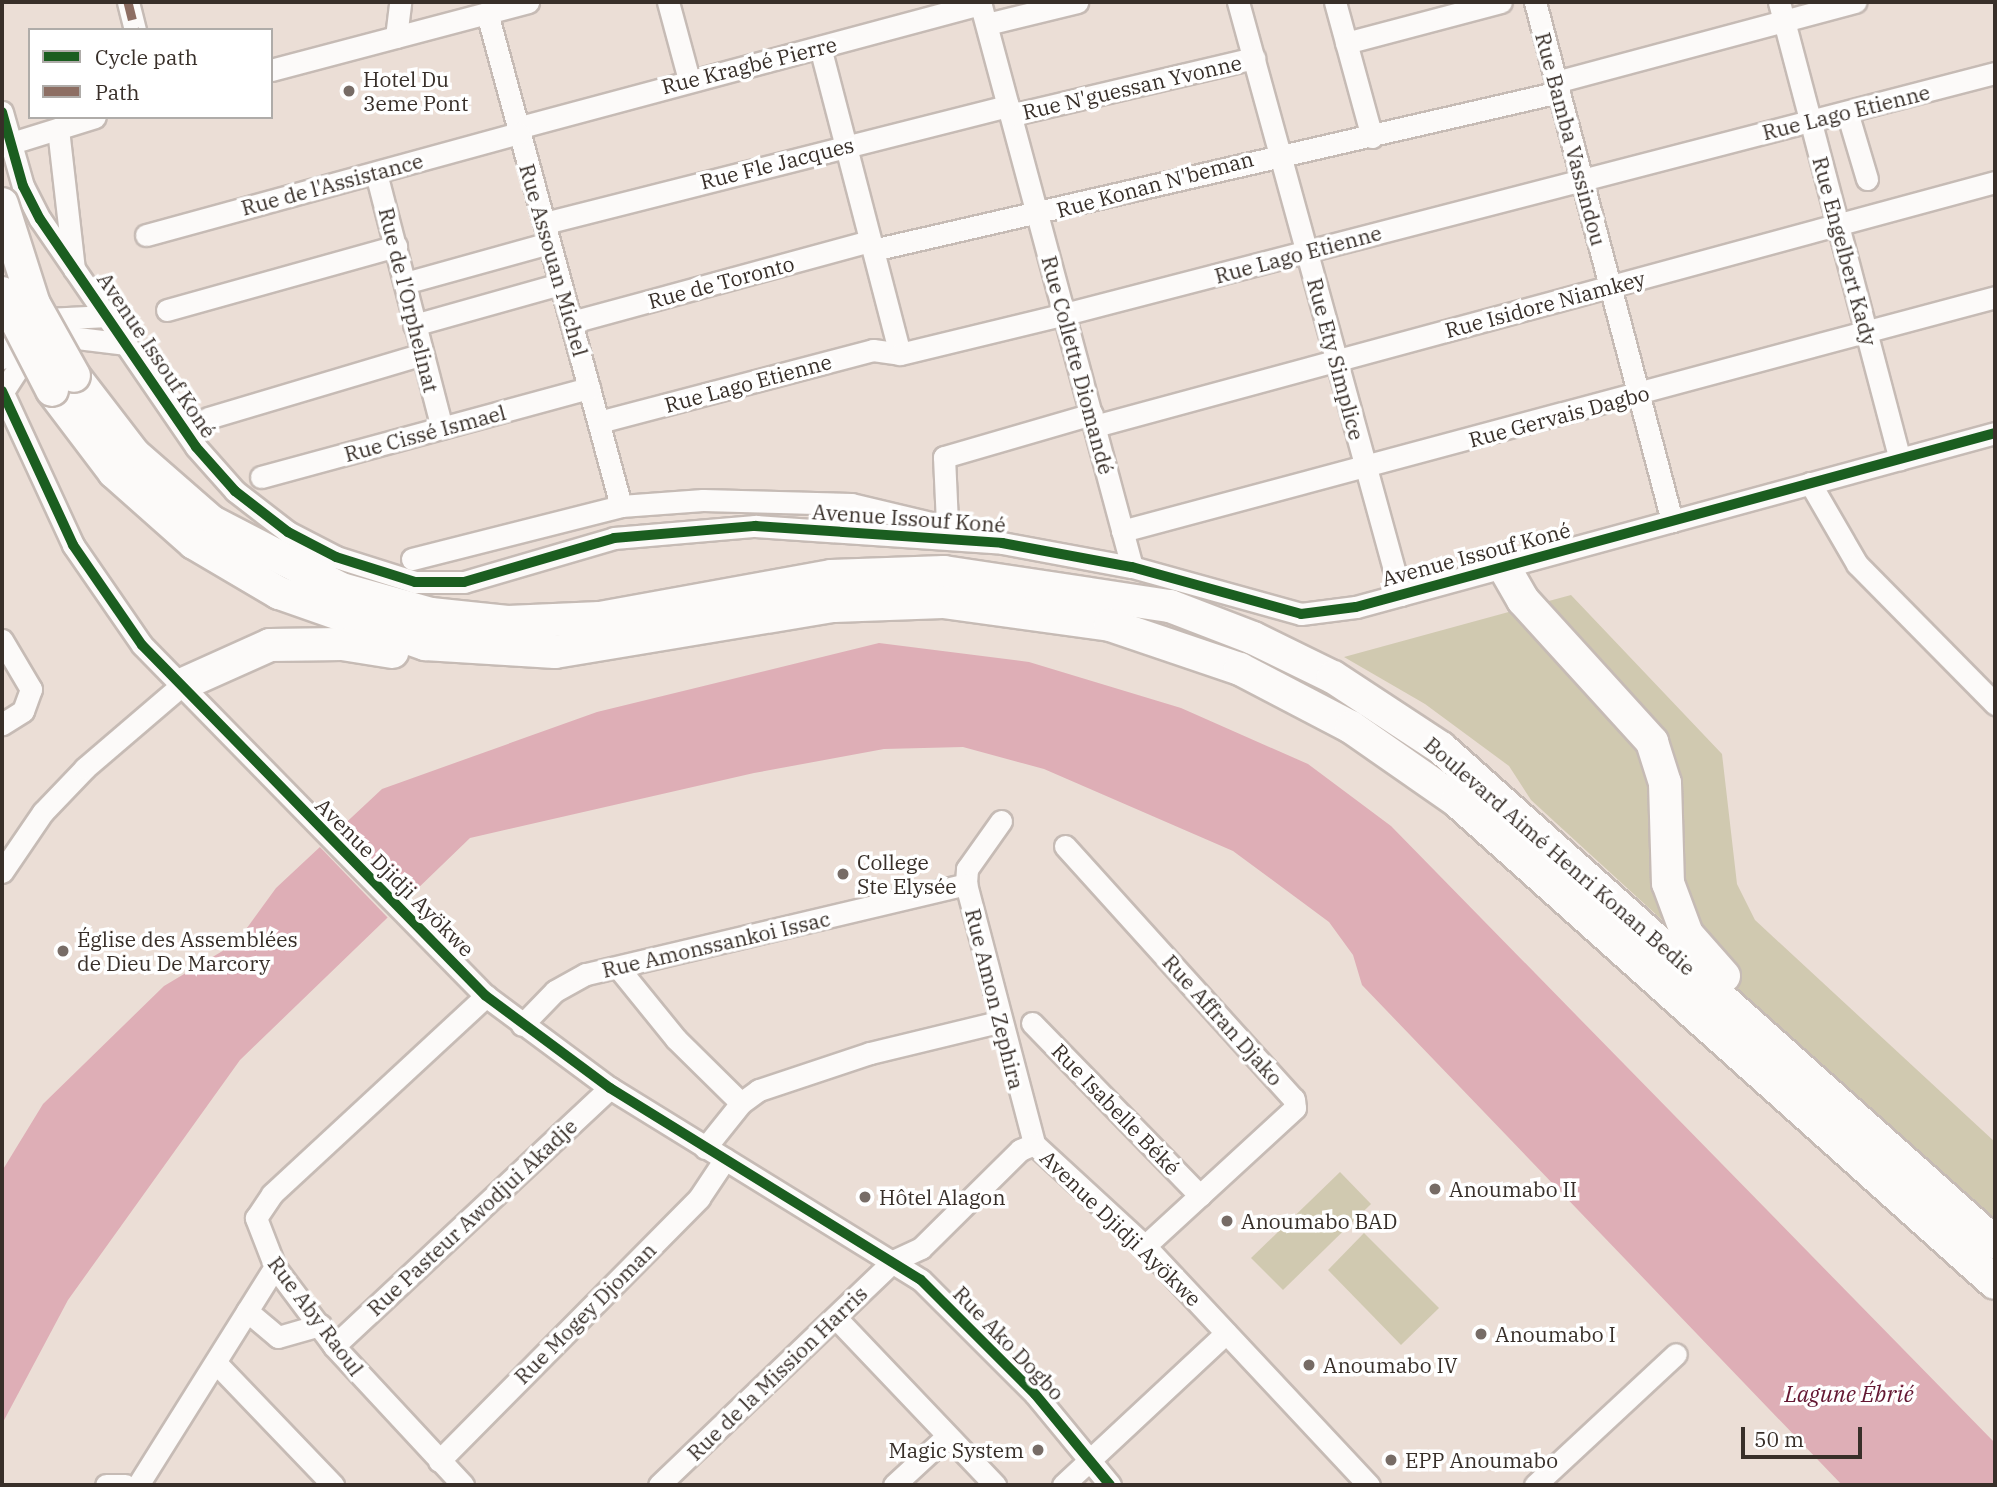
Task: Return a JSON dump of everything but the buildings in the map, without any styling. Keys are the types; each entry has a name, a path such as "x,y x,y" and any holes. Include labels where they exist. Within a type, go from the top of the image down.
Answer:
{"highway":[{"name":"Boulevard Aimé Henri Konan Bedie","path":"2,204 63,383 134,454 212,522 341,589 431,614 508,622 577,620 831,576 944,572 999,575 1170,606 1253,638 1333,677 1440,748 1995,1243"},
{"name":"Boulevard Aimé Henri Konan Bedie","path":"2,293 63,383 114,472 194,543 237,571 341,619 464,648 603,648 834,606 943,602 1110,625 1240,669 1351,727 1466,809 1995,1283"},
{"path":"1504,566 1523,600 1651,742 1665,783 1668,883 1687,934 1842,1107"},
{"path":"183,684 270,645 342,644 435,658 464,648"}],"street":[{"path":"128,2 134,28"},
{"path":"396,37 400,2"},
{"path":"273,69 528,2"},
{"path":"668,2 689,80"},
{"name":"Rue Kragbé Pierre","path":"517,131 689,80 820,47 983,10 1077,2"},
{"name":"Rue Ety Simplice","path":"1238,2 1401,595"},
{"path":"1335,2 1372,137"},
{"path":"1346,43 1501,2"},
{"name":"Rue Bamba Vassindou","path":"1535,2 1672,521"},
{"name":"Rue Konan N'beman","path":"872,246 1023,211 1039,215 1269,154 1282,160 1558,87 1782,11 1855,2"},
{"name":"Rue Collette Diomandé","path":"983,10 1132,567"},
{"name":"Rue Engelbert Kady","path":"1782,11 1900,459"},
{"name":"Rue Assouan Michel","path":"487,13 621,506"},
{"path":"820,47 900,354"},
{"name":"Rue N'guessan Yvonne","path":"1009,111 1254,58"},
{"name":"Rue Lago Etienne","path":"599,422 873,350 900,354 1065,314 1995,74"},
{"name":"Rue Fle Jacques","path":"405,283 547,233 845,147 1009,111"},
{"name":"Avenue Issouf Koné","path":"2,112 6,145 23,186 74,269 127,344 168,411 235,491 288,532 336,557 415,582 464,582 614,538 678,529 755,526 1002,543 1132,567 1301,614 1401,595 1995,433"},
{"path":"1847,112 1867,179"},
{"path":"6,145 88,119"},
{"path":"58,128 74,269"},
{"name":"Rue de l'Assistance","path":"146,235 376,173 517,131"},
{"name":"Rue de l'Orphelinat","path":"376,173 405,283 420,355 442,428"},
{"name":"Rue Isidore Niamkey","path":"947,523 944,457 1336,360 1995,182"},
{"path":"166,310 396,246"},
{"name":"Rue de Toronto","path":"572,322 872,246"},
{"path":"414,325 561,284"},
{"name":"Rue Gervais Dagbo","path":"1122,531 1366,469 1995,297"},
{"path":"2,358 14,338 46,319 108,316"},
{"path":"2,392 23,361 42,347 69,337 127,344"},
{"path":"208,418 420,355"},
{"name":"Rue Cissé Ismael","path":"261,477 589,388"},
{"name":"Avenue Djidji Ayökwe","path":"2,392 73,545 142,645 183,684 310,820 410,921 486,996 522,1025 610,1088 893,1261 920,1248 1020,1150 1034,1144 1145,1246 1369,1485"},
{"path":"1810,483 1857,564 1995,704"},
{"path":"412,559 621,506 775,499 851,504 947,523 1002,543"},
{"path":"2,640 31,689 23,711 2,724"},
{"path":"2,872 43,812 85,768 183,684"},
{"name":"Rue Amon Zephira","path":"1001,821 967,869 966,884 998,1022 1034,1144"},
{"name":"Rue Affran Djako","path":"1065,846 1294,1099 1295,1108 1145,1246"},
{"name":"Rue Amonssankoi Issac","path":"522,1025 555,991 586,974 620,970 966,884"},
{"path":"620,970 676,1039 740,1103"},
{"name":"Rue Aby Raoul","path":"463,1485 334,1346 275,1267 256,1218 272,1194 486,996"},
{"path":"705,1147 740,1103 803,1073 998,1022"},
{"name":"Rue Isabelle Béké","path":"1032,1023 1200,1196"},
{"name":"Rue Pasteur Awodjui Akadje","path":"334,1346 610,1088"},
{"name":"Rue Mogey Djoman","path":"439,1461 699,1198 725,1159"},
{"name":"Rue de la Mission Harris","path":"659,1485 893,1261"},
{"name":"Rue Ako Dogbo","path":"893,1261 921,1280 1035,1394 1088,1462 1110,1485"},
{"path":"138,1485 217,1364 275,1267"},
{"path":"247,1311 278,1337 320,1325"},
{"path":"836,1318 946,1437 995,1485"},
{"path":"1063,1485 1226,1333"},
{"path":"1535,1485 1676,1354"},
{"path":"217,1364 333,1485"},
{"path":"894,1485 946,1437"},
{"path":"106,1485 125,1485"}],"shaded area":[{"path":"1571,595 1722,754 1737,884 1755,920 1995,1142 1995,1225 1531,800 1509,766 1425,704 1344,657"},
{"path":"1340,1172 1371,1204 1283,1290 1251,1258"},
{"path":"1364,1233 1439,1308 1401,1345 1328,1270"}],"water":[{"name":"Lagune Ébrié","path":"879,643 1029,662 1181,708 1308,764 1391,826 1995,1443 1995,1485 1842,1485 1362,985 1353,955 1329,922 1233,851 1044,769 963,747 884,749 754,773 470,838 240,1060 68,1300 2,1424 2,1171 43,1104 164,986 236,943 276,888 382,789 597,712"}],"pier":[{"path":"337,826 410,901 390,920 318,845"}],"marked path":[{"path":"128,2 134,28"}],"cycle path":[{"path":"2,112 23,186 40,219 196,447 235,491 288,532 336,557 415,582 464,582 614,538 755,526 1002,543 1132,567 1301,614 1356,607 1995,433"},
{"path":"2,391 73,545 142,645 486,996 610,1088 921,1280 1035,1394 1110,1485"}],"place":[{"name":"Hotel Du 3eme Pont","path":"349,91"},
{"name":"College Ste Elysée","path":"843,874"},
{"name":"Église des Assemblées de Dieu De Marcory","path":"63,951"},
{"name":"Anoumabo II","path":"1435,1189"},
{"name":"Hôtel Alagon","path":"865,1197"},
{"name":"Anoumabo BAD","path":"1227,1221"},
{"name":"Anoumabo I","path":"1481,1334"},
{"name":"Anoumabo IV","path":"1309,1365"},
{"name":"Magic System","path":"1038,1450"},
{"name":"EPP Anoumabo","path":"1391,1460"}]}
